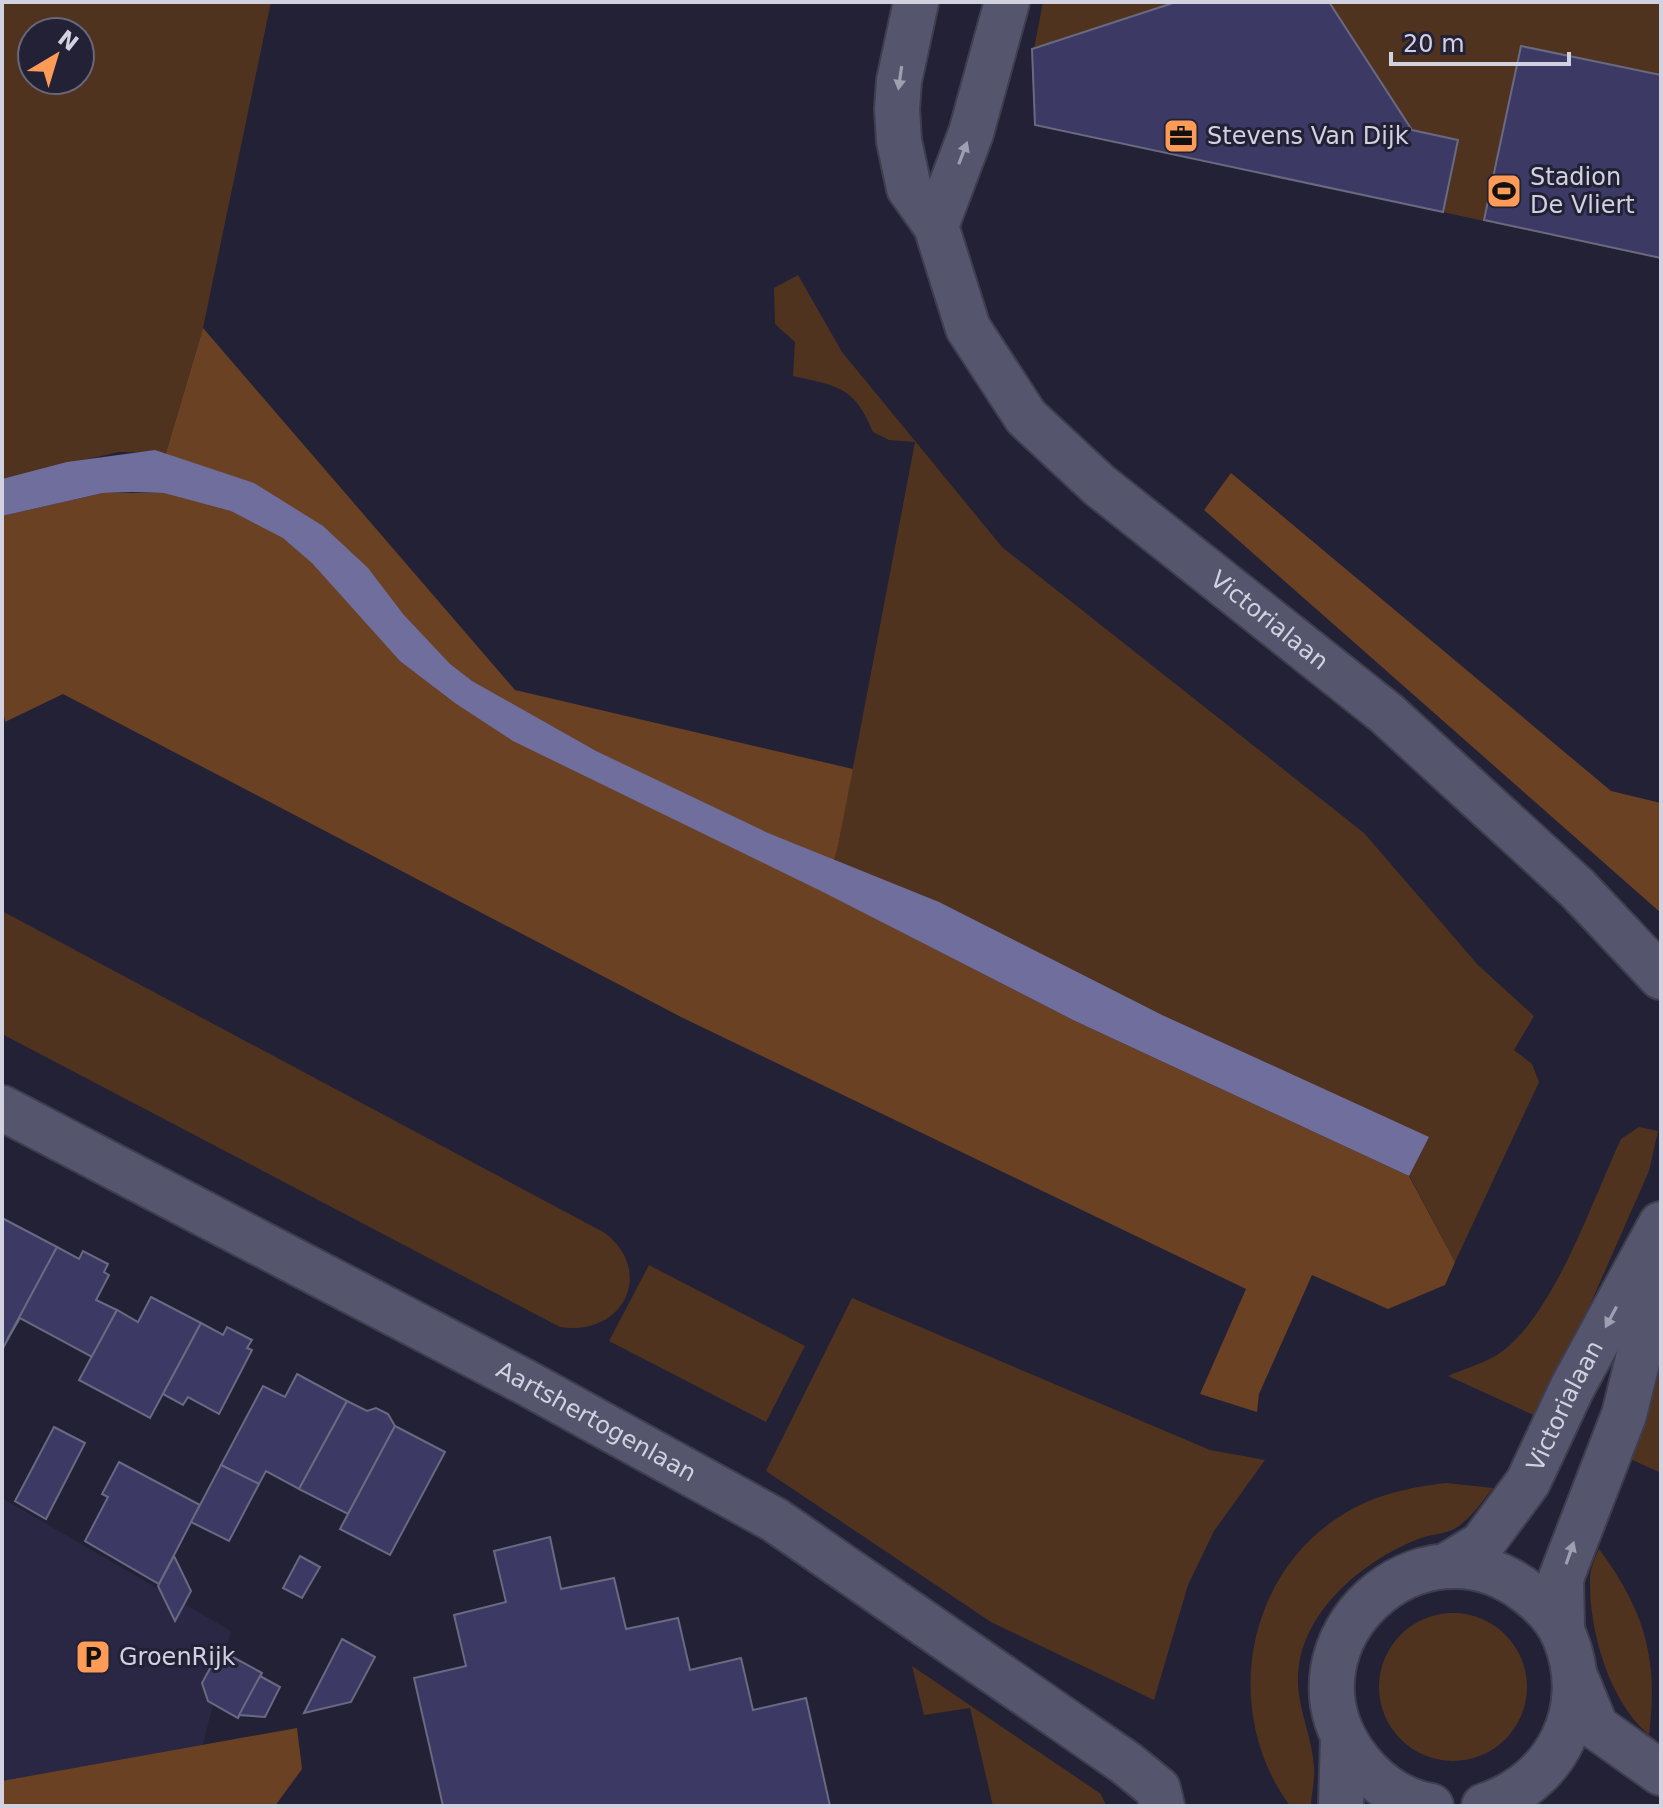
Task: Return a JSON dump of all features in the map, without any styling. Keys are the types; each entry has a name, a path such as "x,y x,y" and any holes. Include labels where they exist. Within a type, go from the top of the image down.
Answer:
{"street":[{"name":"Victorialaan","path":"916,2 899,81 899,141 909,188 936,226 968,328 1026,417 1099,485 1386,713 1577,888 1661,977"},
{"path":"936,226 971,133 1007,2"},
{"name":"Aartshertogenlaan","path":"2,1108 525,1382 775,1520 1126,1763 1160,1797"},
{"name":"Victorialaan","path":"1446,1566 1482,1544 1528,1482 1572,1388 1661,1224"},
{"name":"Victorialaan","path":"1562,1630 1561,1578 1624,1415 1661,1266"},
{"path":"1431,1806 1390,1792 1363,1768 1343,1739 1336,1716 1334,1669 1349,1625 1380,1590 1400,1578 1446,1566 1480,1569 1513,1580 1541,1602 1562,1630 1576,1678 1596,1727 1661,1773"},
{"path":"1507,1804 1534,1780 1559,1751 1573,1716 1576,1678"},
{"path":"1341,1806 1343,1739"}],"shaded area":[{"path":"2,2 271,2 203,328 166,453 119,452 2,479"},
{"name":"Stadion De Vliert","path":"1043,2 1661,2 1661,259 1034,124 1033,54"},
{"path":"798,275 842,352 1002,547 1364,833 1478,965 1534,1016 1514,1050 1532,1064 1539,1082 1455,1262 1409,1175 1073,1020 831,860 838,846 915,442 889,440 873,432 852,397 833,386 793,376 795,342 775,324 774,288"},
{"path":"203,328 515,690 853,769 838,846 824,892 1073,1020 1409,1176 1455,1262 1445,1285 1388,1309 1312,1275 1259,1394 1257,1412 1200,1394 1246,1289 681,1017 63,694 5,722 2,703 2,516 103,493 163,493 166,453"},
{"path":"1231,473 1611,791 1661,803 1661,913 1204,510"},
{"path":"2,911 605,1233 620,1249 628,1266 630,1283 625,1299 615,1312 600,1322 582,1327 560,1327 2,1034"},
{"path":"1639,1127 1658,1131 1649,1171 1540,1418 1448,1376 1498,1354 1523,1332 1572,1252 1621,1139"},
{"path":"649,1265 805,1346 766,1422 609,1341"},
{"path":"852,1298 1210,1450 1265,1460 1214,1531 1188,1585 1154,1700 991,1622 766,1471"},
{"path":"1661,1351 1661,1473 1626,1457"},
{"path":"1446,1483 1493,1488 1456,1528 1401,1547 1361,1571 1344,1586 1314,1623 1305,1643 1298,1678 1314,1767 1311,1804 1290,1806 1268,1769 1255,1729 1251,1687 1254,1646 1266,1607 1285,1570 1312,1538 1347,1512 1395,1492"},
{"name":"GroenRijk","path":"2,1498 231,1631 200,1757 2,1791"},
{"path":"1599,1549 1627,1593 1645,1636 1652,1682 1649,1735 1635,1721 1612,1684 1598,1642 1590,1579"},
{"path":"1453,1613 1481,1619 1505,1635 1521,1659 1527,1687 1521,1715 1505,1739 1481,1755 1453,1761 1425,1755 1401,1739 1385,1715 1379,1687 1385,1659 1401,1635 1425,1619"},
{"path":"912,1666 1101,1794 1106,1806 993,1806 970,1708 924,1715"},
{"path":"297,1728 302,1769 275,1806 2,1806 2,1781"}],"water":[{"path":"155,450 254,483 323,526 368,568 403,614 450,664 472,681 596,751 768,833 939,902 1162,1015 1429,1137 1409,1176 1073,1020 823,892 513,741 455,703 400,661 312,563 283,538 231,511 164,493 132,492 103,493 2,516 2,479 67,462"}],"building":[{"path":"1176,2 1329,2 1412,130 1458,140 1443,212 1035,125 1032,49"},
{"path":"1521,46 1661,75 1661,258 1484,220"},
{"path":"2,1218 57,1247 2,1350"},
{"path":"57,1247 79,1259 83,1251 108,1264 104,1272 109,1275 96,1300 117,1310 92,1357 20,1318 7,1340"},
{"path":"151,1297 201,1323 150,1418 79,1380 117,1310 138,1322"},
{"path":"201,1323 223,1335 227,1327 252,1340 247,1348 252,1350 219,1414 188,1397 183,1405 163,1394"},
{"path":"297,1374 347,1401 299,1489 266,1471 259,1484 221,1465 263,1386 285,1397"},
{"path":"347,1401 367,1411 376,1408 388,1414 395,1426 348,1514 299,1489"},
{"path":"395,1426 445,1452 390,1555 340,1529"},
{"path":"54,1427 85,1443 46,1519 15,1501"},
{"path":"119,1462 200,1505 159,1584 85,1541 108,1497 102,1494"},
{"path":"221,1465 259,1484 229,1541 191,1522"},
{"path":"550,1537 561,1589 614,1578 626,1629 678,1618 690,1670 741,1658 753,1710 806,1698 830,1806 443,1806 414,1678 466,1666 454,1615 506,1602 494,1551"},
{"path":"174,1556 191,1591 175,1621 158,1586"},
{"path":"300,1556 320,1567 302,1598 283,1588"},
{"path":"342,1639 375,1657 351,1702 304,1713"},
{"path":"220,1650 262,1673 238,1718 208,1701 202,1683"},
{"path":"260,1676 280,1687 265,1717 239,1715"}],"place":[{"name":"Stevens Van Dijk","path":"1181,136"},
{"name":"Stadion De Vliert","path":"1504,191"},
{"name":"GroenRijk","path":"93,1657"}]}
